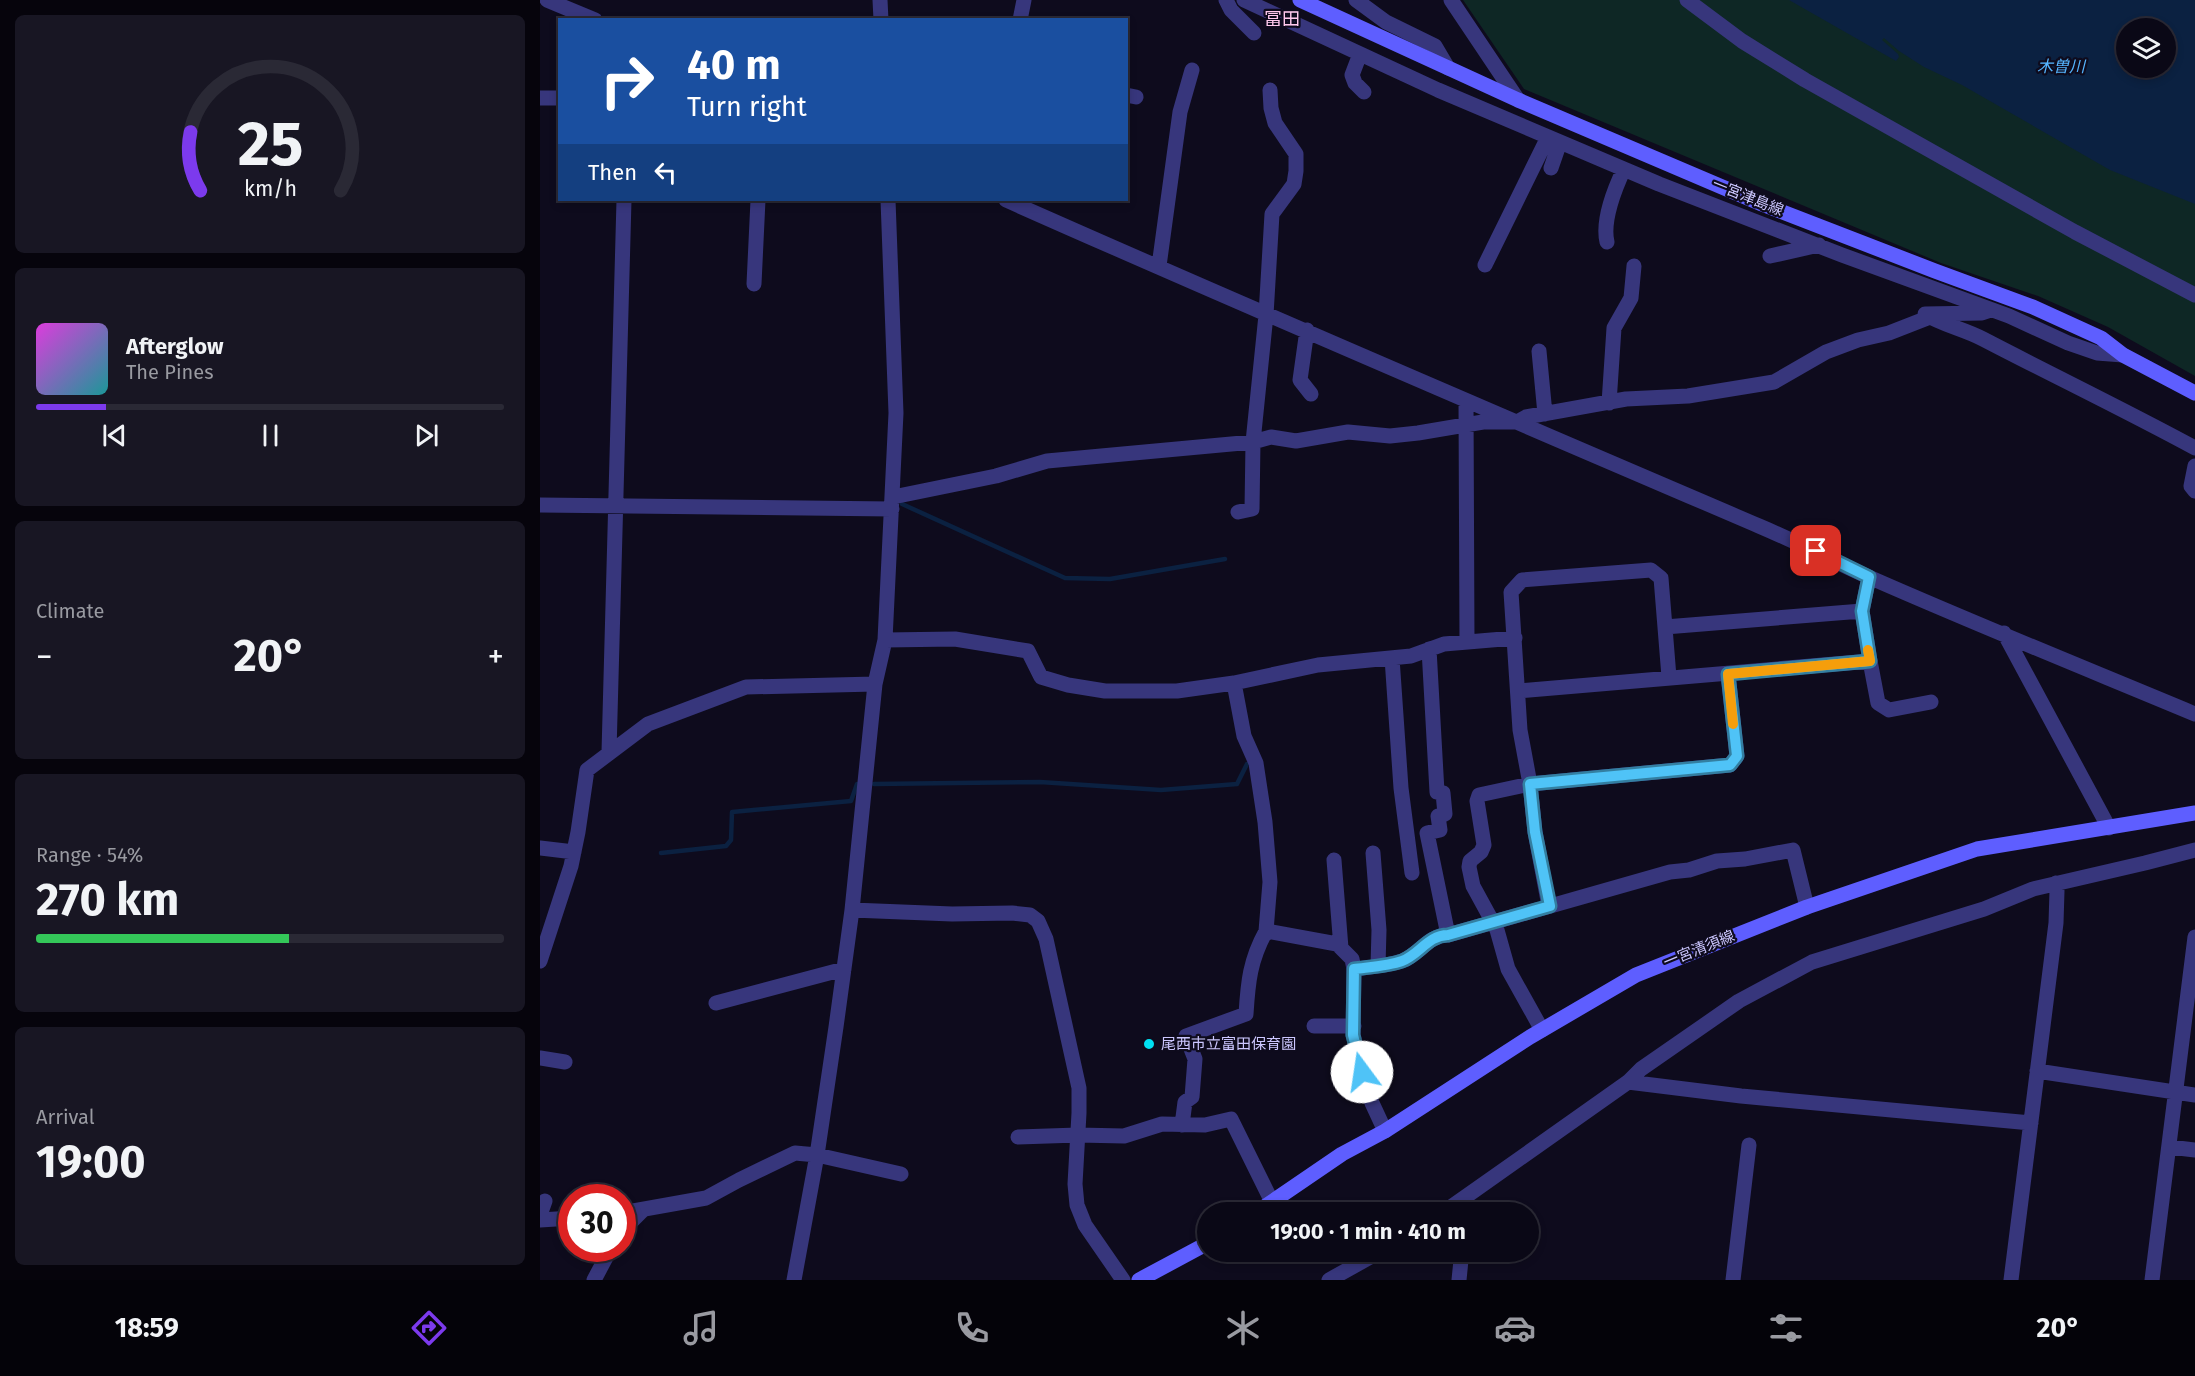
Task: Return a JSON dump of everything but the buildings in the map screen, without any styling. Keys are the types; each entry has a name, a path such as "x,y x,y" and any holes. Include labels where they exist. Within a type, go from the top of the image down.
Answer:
{"main road":[{"name":"一宮津島線","path":"1300,0 1518,100 1762,204 2033,307 2101,338 2123,355 2195,393"},
{"name":"一宮清須線","path":"1272,1202 1342,1154 1385,1131 1542,1030 1636,975 1807,907 1977,849 2195,813"},
{"path":"1138,1280 1197,1249"}],"street":[{"path":"547,0 590,18"},
{"path":"587,0 590,18"},
{"path":"880,0 881,18"},
{"path":"1020,18 1024,0"},
{"path":"1226,0 1232,10 1254,33"},
{"path":"1244,0 1360,54 1624,169 1990,310 2068,343 2097,353 2123,355"},
{"path":"1356,0 1386,22 1435,46 1448,68"},
{"path":"1451,0 1518,100"},
{"path":"1687,0 1742,41 1805,80 2075,232 2195,295"},
{"path":"1360,54 1352,75 1355,83 1364,92"},
{"path":"1159,266 1180,112 1192,70"},
{"path":"1238,513 1252,509 1253,442 1266,315 1272,214 1294,184 1296,171 1296,154 1275,123 1270,90"},
{"path":"540,98 558,98"},
{"path":"1551,168 1554,140"},
{"path":"1485,265 1554,140"},
{"path":"1607,242 1605,234 1613,193 1624,169"},
{"path":"609,752 624,201"},
{"path":"754,284 758,201"},
{"path":"794,1280 817,1155 844,969 875,684 885,640 896,413 888,201"},
{"path":"1008,201 1266,315 1307,330 1466,401 1798,543 1869,577 2195,714"},
{"path":"1770,256 1819,245"},
{"path":"1609,403 1614,328 1631,298 1634,266"},
{"path":"1990,310 1982,313 1925,314 1975,335 2195,448"},
{"path":"540,506 892,503 1047,461 1253,442 1271,437 1296,441 1348,432 1390,436 1483,422 1517,422 1527,417 1626,399 1688,396 1774,382 1826,352 1858,340 1889,333 1930,317"},
{"path":"1307,330 1300,380 1311,394"},
{"path":"1539,351 1545,414"},
{"path":"1466,401 1467,642"},
{"path":"2195,466 2191,486 2195,491"},
{"path":"1550,906 1535,832 1530,784 1520,730 1511,592 1522,580 1651,570 1661,578 1670,678"},
{"path":"1869,577 1862,611 1878,703 1889,710 1931,702"},
{"path":"1665,627 1862,611"},
{"path":"2004,633 2109,828"},
{"path":"885,640 955,639 1028,651 1041,677 1068,685 1105,691 1177,691 1234,683 1318,665 1411,656 1444,644 1515,638"},
{"path":"1430,649 1437,792 1443,793 1445,814 1438,816 1440,830 1426,832 1448,935"},
{"path":"1392,658 1401,788 1412,873"},
{"path":"1518,692 1870,661"},
{"path":"1542,1030 1508,969 1493,921 1473,886 1470,861 1481,852 1484,845 1479,795 1530,784 1730,765 1737,756 1728,674"},
{"path":"1182,1125 1185,1102 1192,1097 1196,1059 1186,1036 1246,1014 1250,967 1256,949 1266,932 1270,882 1265,822 1256,763 1244,736 1234,683"},
{"path":"540,962 574,852 586,770 648,724 746,687 875,684"},
{"path":"540,848 574,852"},
{"path":"1354,969 1404,961 1427,942 1441,935 1448,935 1670,872 1689,870 1717,861 1756,858 1794,850 1807,907"},
{"path":"1458,1202 1739,1001 1812,962 1984,909 2033,889 2195,850"},
{"path":"1373,853 1379,930 1377,966"},
{"path":"1334,860 1341,948"},
{"path":"2012,1280 2056,923 2057,891 2055,884"},
{"path":"852,910 952,914 1012,913 1030,915 1038,921 1046,939 1079,1088 1075,1184 1077,1205 1085,1225 1123,1280"},
{"path":"1266,932 1337,944 1352,959 1354,969 1353,1035 1372,1103 1385,1131"},
{"path":"2152,1280 2175,1092 2188,1045 2195,937"},
{"path":"716,1003 844,969"},
{"path":"1314,1026 1354,1026"},
{"path":"540,1058 565,1062"},
{"path":"2037,1071 2195,1095"},
{"path":"1628,1082 1753,1097 2031,1123"},
{"path":"1018,1137 1078,1135 1125,1137 1162,1124 1205,1125 1231,1119 1272,1202"},
{"path":"1733,1280 1749,1145"},
{"path":"2170,1147 2195,1150"},
{"path":"636,1212 706,1198 739,1179 795,1153 817,1155 902,1174"},
{"path":"636,1217 642,1211"},
{"path":"540,1220 558,1219"},
{"path":"594,1280 604,1262"},
{"path":"1329,1280 1361,1262"},
{"path":"1459,1280 1461,1262"}],"green space":[{"path":"1463,0 1855,0 2195,198 2195,376 2108,327 2038,296 1941,263 1524,89"}],"water":[{"name":"木曽川","path":"1789,0 2195,0 2195,204 2110,170 1962,85 1924,67 1884,38 1882,40 1899,57 1896,61"}],"waterway":[{"path":"902,504 1065,578 1110,579 1225,559"},
{"path":"874,784 1040,782 1161,790 1237,784 1247,764"},
{"path":"661,853 726,846 731,840 732,812 851,801 857,784"}],"slow traffic":[{"path":"1733,724 1728,674 1870,661 1868,650"}],"place":[{"name":"尾西市立富田保育園","path":"1149,1044"}],"district":[{"name":"冨田","path":"1282,19"}],"route":[{"path":"1362,1072 1353,1035 1354,969 1404,961 1427,942 1441,935 1550,906 1535,832 1530,784 1730,765 1737,756 1728,674 1870,661 1862,611 1869,577 1816,551"}]}
